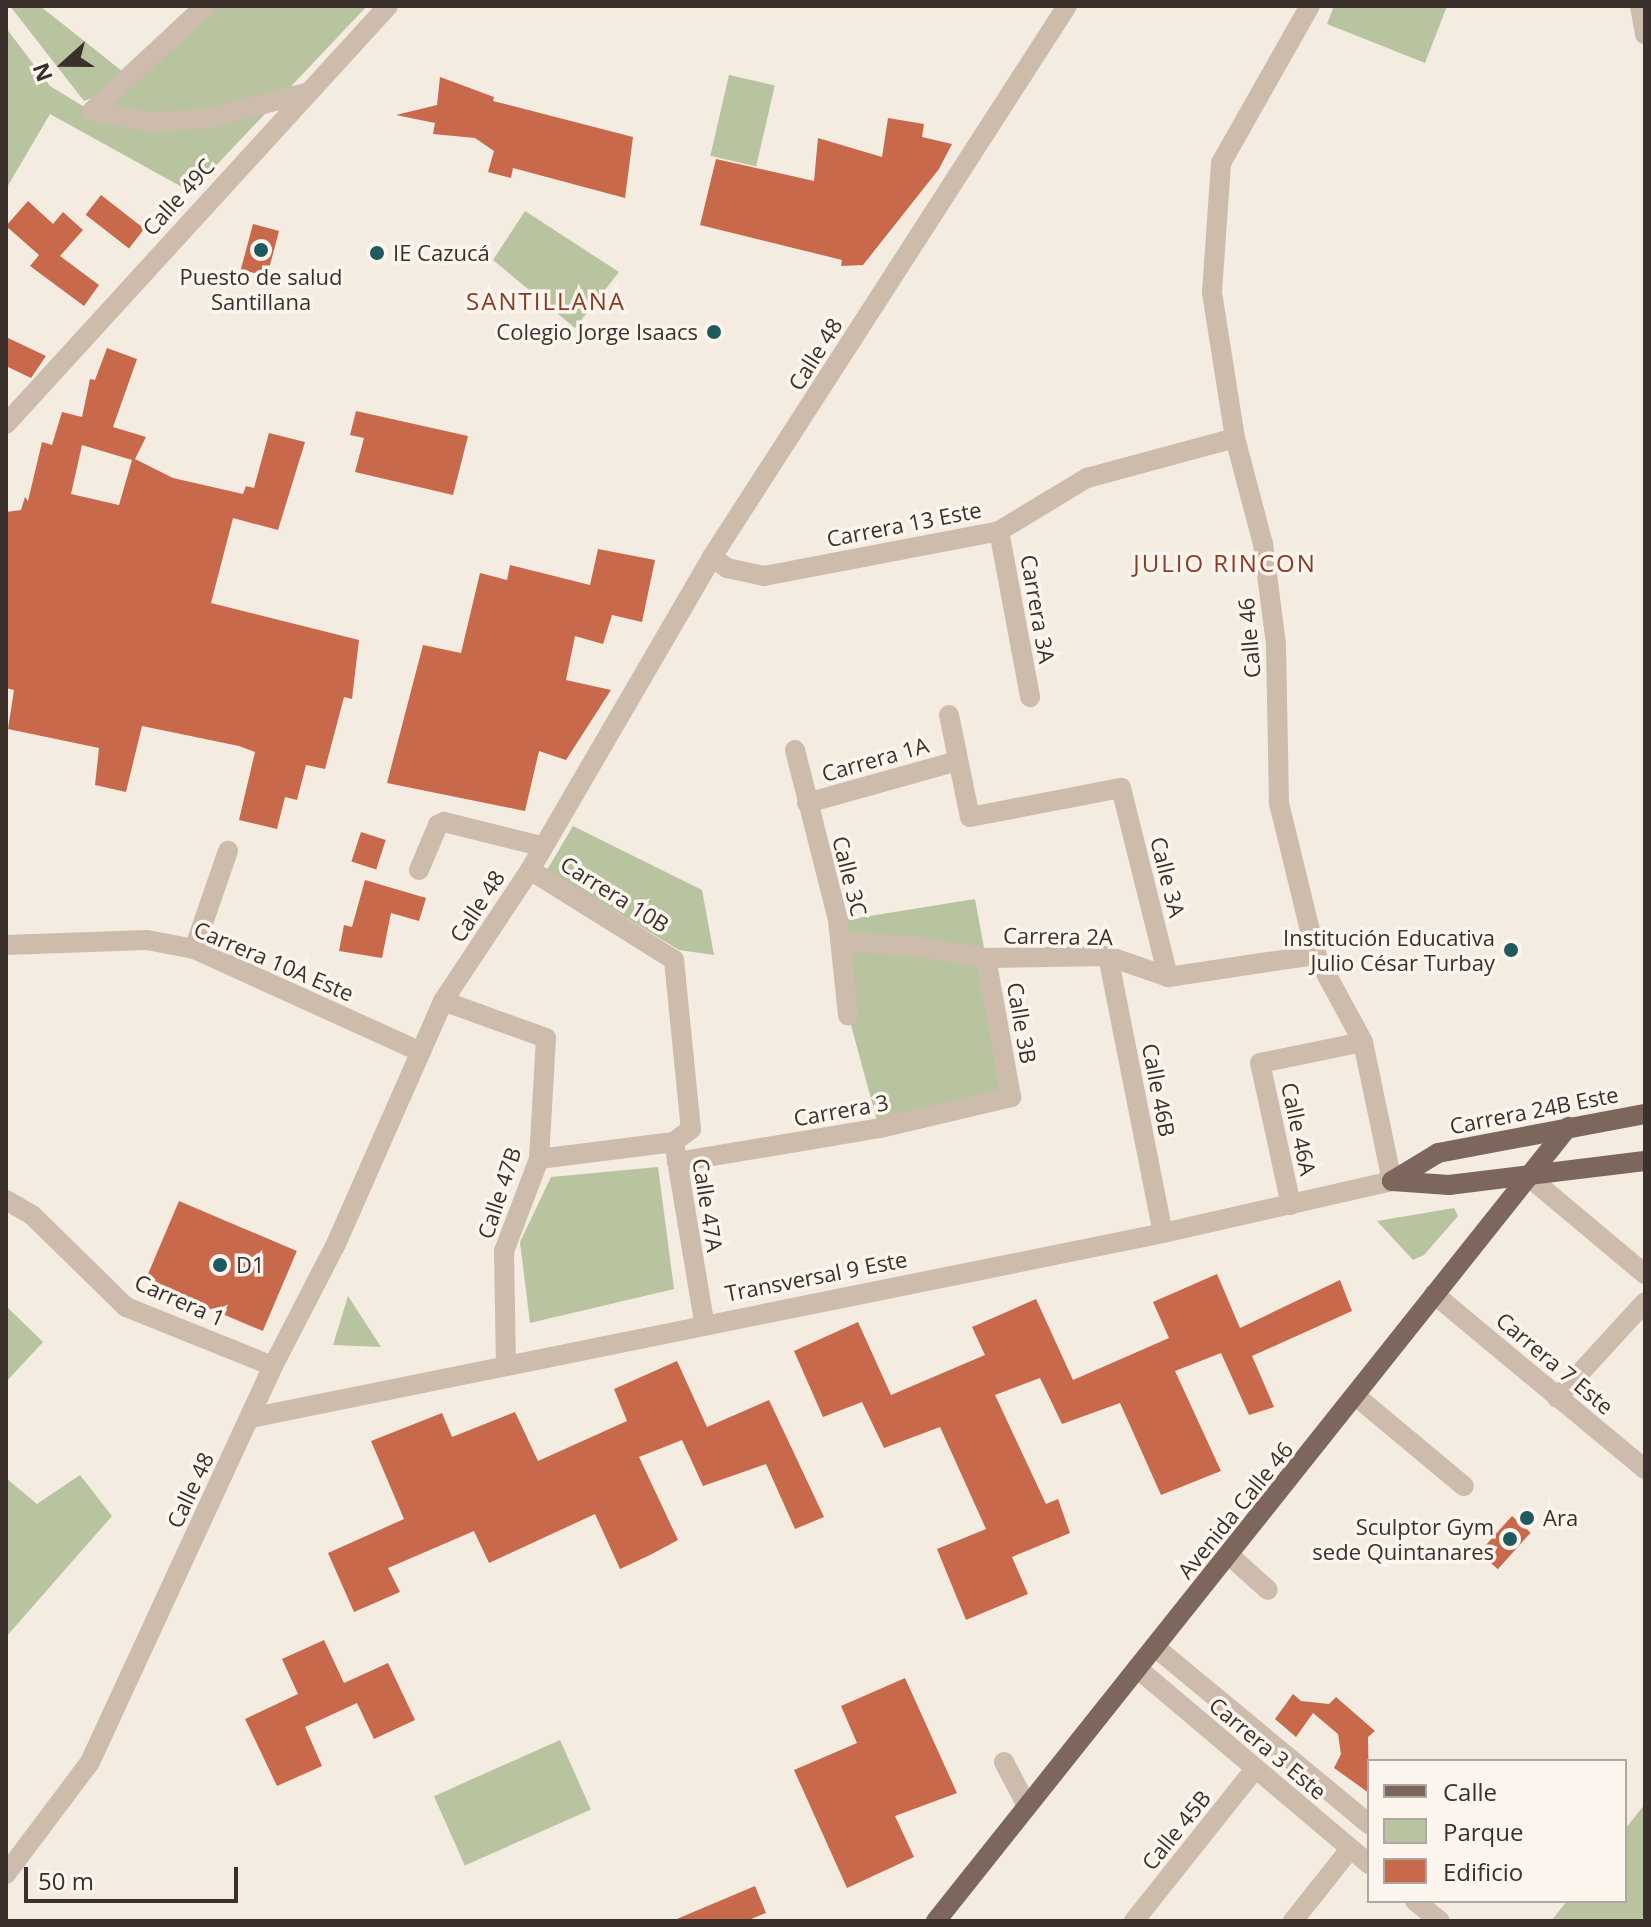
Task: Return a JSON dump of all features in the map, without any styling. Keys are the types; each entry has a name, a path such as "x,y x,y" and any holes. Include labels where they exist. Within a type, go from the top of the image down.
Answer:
{"main road":[{"name":"Carrera 24B Este","path":"1392,1181 1438,1153 1645,1114"},
{"name":"Avenida Calle 46","path":"936,1921 1357,1397 1434,1294 1568,1127"},
{"path":"1392,1181 1449,1185 1530,1178 1645,1161"}],"street":[{"path":"205,6 92,111 148,122 206,119 305,93"},
{"name":"Calle 49C","path":"6,424 305,93 388,6"},
{"name":"Calle 48","path":"6,1874 90,1762 273,1366 336,1244 443,1001 530,870 541,846 712,557 1067,6"},
{"name":"Calle 46","path":"1310,6 1221,163 1212,292 1235,438 1263,544 1276,644 1279,803 1316,955 1363,1042 1392,1181"},
{"path":"1640,6 1645,35"},
{"name":"Carrera 13 Este","path":"712,557 727,568 764,576 999,531 1087,478 1235,438"},
{"name":"Carrera 3A","path":"999,531 1030,697"},
{"path":"949,715 957,761"},
{"name":"Calle 3C","path":"795,750 842,942 848,1015"},
{"name":"Carrera 1A","path":"807,803 957,761"},
{"name":"Calle 3A","path":"957,761 970,817 1121,788 1168,977"},
{"path":"419,870 438,825 444,822 541,846"},
{"path":"194,949 228,851"},
{"name":"Carrera 10B","path":"530,870 674,960"},
{"name":"Carrera 10A Este","path":"6,945 147,940 194,949 421,1052"},
{"name":"Carrera 2A","path":"842,942 915,946 986,958 1108,956 1168,977 1316,955"},
{"name":"Calle 46B","path":"1108,956 1163,1233"},
{"name":"Calle 3B","path":"986,958 1011,1097"},
{"name":"Calle 47A","path":"674,960 691,1129 675,1152 704,1322"},
{"name":"Calle 47B","path":"443,1001 546,1038 539,1159 504,1251 506,1364"},
{"name":"Calle 46A","path":"1291,1205 1260,1063 1363,1042"},
{"name":"Carrera 3","path":"539,1159 675,1152 880,1128 1011,1097"},
{"path":"1530,1178 1645,1274"},
{"name":"Transversal 9 Este","path":"250,1418 704,1322 1163,1233 1392,1181"},
{"name":"Carrera 1","path":"6,1200 32,1215 126,1307 273,1366"},
{"name":"Carrera 7 Este","path":"1434,1294 1645,1469"},
{"path":"1557,1398 1645,1302"},
{"path":"1357,1397 1464,1486"},
{"path":"1229,1555 1268,1590"},
{"path":"1155,1647 1367,1822"},
{"name":"Carrera 3 Este","path":"1137,1668 1367,1862"},
{"path":"1004,1762 1027,1806"},
{"name":"Calle 45B","path":"1134,1921 1255,1769"},
{"path":"1293,1921 1350,1849"},
{"path":"1418,1903 1440,1921"}],"green space":[{"path":"10,6 40,6 127,75 201,6 367,6 191,192 50,114 6,189 6,28 50,86 91,111 112,90 84,101"},
{"path":"1334,6 1447,6 1425,63 1327,24"},
{"path":"729,75 775,86 756,166 710,156"},
{"path":"525,211 619,272 575,328 493,260"},
{"path":"573,826 702,890 714,955 679,950 547,870"},
{"path":"975,899 1011,1095 878,1124 849,1018 839,921"},
{"path":"658,1167 674,1289 530,1323 520,1242 551,1177"},
{"path":"1454,1208 1458,1216 1424,1255 1413,1260 1377,1221"},
{"path":"348,1296 381,1347 333,1345"},
{"path":"6,1306 43,1342 6,1382"},
{"path":"80,1475 112,1516 6,1637 6,1478 37,1504"},
{"path":"560,1740 591,1809 465,1866 434,1796"},
{"path":"1645,1804 1645,1915 1640,1921 1551,1921 1565,1903 1627,1903 1627,1826"}],"building":[{"path":"440,77 494,97 493,101 633,137 625,198 513,168 511,178 488,172 494,151 475,138 433,134 435,123 396,115 437,105"},
{"path":"888,118 924,124 922,137 952,144 939,169 863,265 841,266 842,260 700,225 716,159 814,181 818,138 882,157"},
{"path":"101,195 144,229 129,249 86,215"},
{"path":"28,201 53,224 63,212 83,230 60,256 99,285 84,306 30,266 39,255 6,226"},
{"name":"Puesto de salud Santillana","path":"253,224 279,231 267,276 241,269"},
{"path":"6,337 46,356 31,378 6,366"},
{"path":"107,348 137,359 113,427 146,437 135,459 173,478 243,494 246,486 254,488 269,433 305,442 278,530 233,518 211,603 359,640 352,699 344,697 325,769 306,765 297,800 285,797 277,829 239,820 255,752 239,746 142,726 126,792 95,785 99,748 8,729 14,690 6,688 6,512 21,510 25,497 28,501 42,442 52,445 62,412 82,417 90,379 95,380","holes":["82,445 132,460 119,505 71,494"]},
{"path":"356,411 468,436 453,495 355,472 364,438 350,435"},
{"path":"598,549 655,560 642,622 612,615 603,644 575,636 566,680 611,690 566,760 539,751 525,811 387,783 423,645 461,653 480,573 507,580 510,565 590,585"},
{"path":"361,832 386,840 376,870 351,861"},
{"path":"365,880 426,898 419,921 391,913 382,958 339,951 344,925 352,927"},
{"name":"D1","path":"179,1201 297,1251 263,1331 145,1281"},
{"path":"1217,1274 1240,1328 1340,1280 1352,1311 1252,1356 1274,1407 1249,1415 1221,1353 1175,1371 1221,1471 1161,1495 1120,1403 1062,1424 1040,1378 995,1395 1046,1504 1058,1499 1070,1533 1012,1557 1028,1594 966,1620 937,1549 986,1529 940,1427 884,1448 862,1402 823,1417 794,1351 858,1322 891,1395 985,1355 972,1327 1036,1299 1073,1380 1169,1338 1153,1302"},
{"path":"677,1361 707,1427 769,1400 824,1517 795,1529 766,1464 703,1486 682,1440 639,1457 678,1540 650,1555 620,1569 595,1514 489,1563 474,1531 388,1568 400,1592 354,1612 328,1553 404,1519 371,1441 442,1413 452,1437 515,1412 538,1461 627,1421 614,1389"},
{"path":"1512,1516 1531,1533 1498,1569 1479,1552"},
{"path":"324,1640 344,1683 388,1663 415,1720 374,1739 357,1703 305,1727 322,1766 277,1786 245,1719 298,1694 282,1659"},
{"path":"905,1678 957,1793 895,1816 914,1857 847,1888 794,1770 857,1743 841,1706"},
{"path":"1293,1694 1301,1701 1329,1704 1336,1697 1375,1731 1368,1737 1367,1792 1334,1768 1341,1754 1338,1734 1313,1713 1296,1737 1275,1719"},
{"path":"755,1886 766,1913 746,1921 672,1921"}],"place":[{"name":"Puesto de salud Santillana","path":"261,250"},
{"name":"IE Cazucá","path":"377,253"},
{"name":"Colegio Jorge Isaacs","path":"714,332"},
{"name":"Institución Educativa Julio César Turbay","path":"1511,950"},
{"name":"D1","path":"220,1265"},
{"name":"Ara","path":"1527,1518"},
{"name":"Sculptor Gym sede Quintanares","path":"1510,1539"}],"district":[{"name":"SANTILLANA","path":"546,301"},
{"name":"JULIO RINCON","path":"1225,563"}]}
